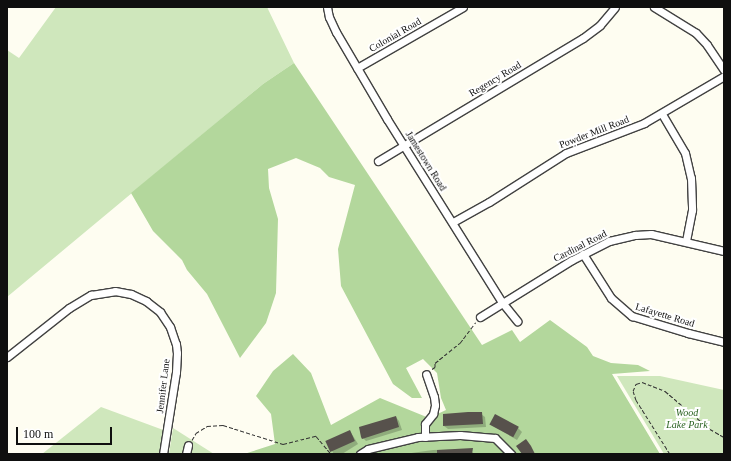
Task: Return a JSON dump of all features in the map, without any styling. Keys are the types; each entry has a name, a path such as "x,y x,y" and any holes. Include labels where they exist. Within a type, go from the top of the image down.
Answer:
{"street":[{"name":"Jamestown Road","path":"327,7 332,25 404,146 503,303 517,321"},
{"name":"Colonial Road","path":"357,68 463,7"},
{"name":"Regency Road","path":"378,161 583,38 600,25 615,7"},
{"path":"654,7 696,33 707,45 724,70"},
{"name":"Powder Mill Road","path":"453,222 489,202 566,153 636,127 662,114 724,76"},
{"path":"662,114 685,153 691,178 692,210 686,241"},
{"name":"Cardinal Road","path":"480,317 582,254 610,240 635,235 651,234 724,251"},
{"name":"Lafayette Road","path":"582,254 611,298 632,316 688,334 724,342"},
{"name":"Jennifer Lane","path":"7,357 73,306 91,295 116,291 131,294 146,301 160,312 170,327 174,335 177,353 176,372 163,454"},
{"path":"425,437 425,424 433,414 435,405 434,397 426,374"},
{"path":"360,454 368,449 425,437 460,435 495,438 511,454"},
{"path":"186,454 188,445"}],"path":[{"path":"426,374 435,367 434,363 460,343 480,317"},
{"path":"670,454 636,400 633,391 636,384 642,382 665,391 710,429 724,437"},
{"path":"188,445 196,433 207,426 215,424 223,425 283,444 316,436 331,454"}],"green space":[{"path":"56,7 267,7 294,63 263,84 7,297 7,50 19,58"},
{"path":"294,63 482,345 512,330 520,342 550,320 587,347 593,356 611,363 638,365 650,371 612,374 660,454 244,454 275,444 271,414 256,396 273,371 293,354 311,373 331,425 380,398 429,418 446,410 441,398 437,373 423,359 406,368 422,398 412,398 393,384 341,286 338,249 355,185 329,177 320,168 296,158 268,169 269,188 278,219 276,293 266,323 240,358 207,294 187,270 182,260 153,231 131,193 263,84"},
{"name":"Wood Lake Park","path":"617,376 660,376 724,390 724,454 664,454"},
{"path":"101,407 166,431 165,454 42,454"},
{"path":"173,428 214,454 169,454"}],"building":[{"path":"482,412 483,424 443,426 443,414"},
{"path":"495,414 519,427 513,437 489,425"},
{"path":"396,416 399,427 362,439 359,427"},
{"path":"350,430 355,441 330,452 325,441"},
{"path":"526,439 535,454 522,454 516,446"},
{"path":"473,448 472,454 437,454 437,450"}]}
